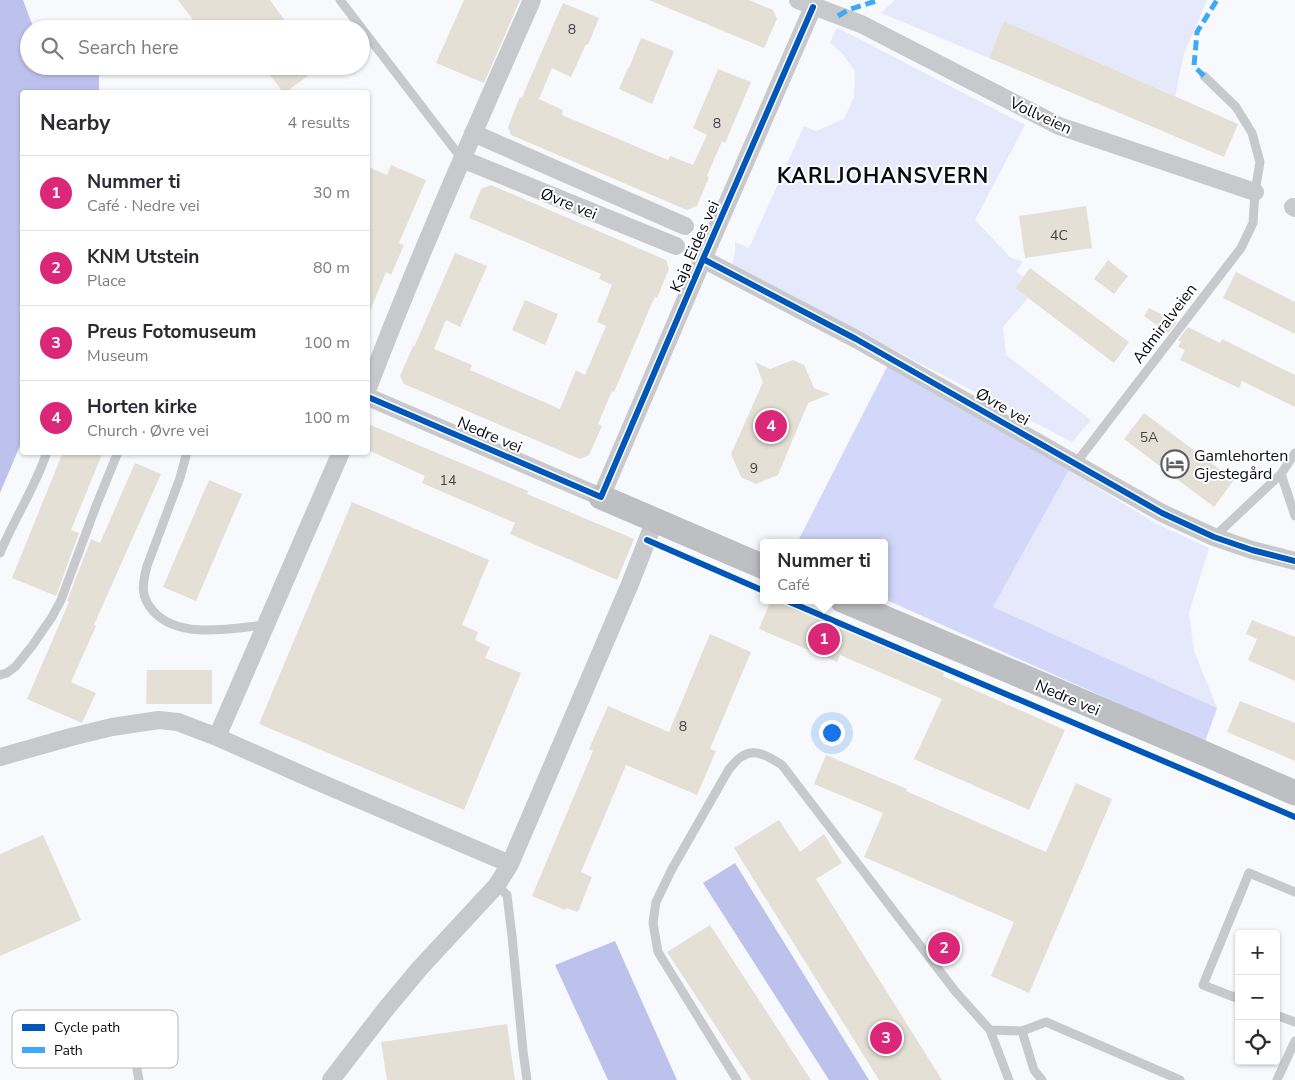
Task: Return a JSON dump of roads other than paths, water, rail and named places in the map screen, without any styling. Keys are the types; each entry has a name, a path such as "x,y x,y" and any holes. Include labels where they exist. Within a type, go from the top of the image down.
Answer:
{"main road":[{"name":"Nedre vei","path":"601,497 760,565"},
{"name":"Nedre vei","path":"851,604 1295,793"}],"street":[{"path":"370,383 473,133 532,0"},
{"name":"Vollveien","path":"806,3 861,24 1059,126 1255,192"},
{"name":"Kaja Eides vei","path":"601,497 703,259 806,3"},
{"name":"Øvre vei","path":"473,133 685,226"},
{"name":"Øvre vei","path":"462,159 676,246"},
{"name":"Øvre vei","path":"703,259 856,339 1162,513 1214,537 1252,550 1295,561"},
{"name":"Nedre vei","path":"370,398 601,497"},
{"path":"218,737 339,455"},
{"path":"331,1080 420,968 497,885 510,864 630,584 655,520"},
{"path":"0,757 112,727 159,720 178,722 218,737 510,864"}],"lane":[{"path":"340,0 355,20"},
{"path":"370,39 462,159"},
{"name":"Admiralveien","path":"1076,464 1241,248 1253,223 1255,192 1260,162 1252,133 1236,107 1204,76"},
{"path":"1214,537 1281,474 1295,453"},
{"path":"0,553 27,499 46,455"},
{"path":"0,675 8,673 16,666 32,646 62,600 117,455"},
{"path":"186,455 180,478 145,572 142,587 144,596 156,615 181,628 212,630 266,625"},
{"path":"1281,474 1295,516"},
{"path":"736,1080 658,952 653,922 656,902 672,869 729,769 741,757 755,752 768,756 782,765 955,991 990,1030 1009,1080"},
{"path":"1235,997 1203,985 1249,873 1295,892"},
{"path":"497,885 507,895 522,1051 527,1080"},
{"path":"1280,1016 1295,1022"},
{"path":"990,1030 1022,1031 1046,1022 1180,1080"},
{"path":"1022,1031 1034,1070 1042,1080"},
{"path":"1277,1080 1295,1044"},
{"path":"137,1068 139,1080"}],"place":[{"name":"Horten kirke","path":"771,426"},
{"name":"Gamlehorten Gjestegård","path":"1175,464"},
{"name":"Nummer ti","path":"824,639"},
{"name":"KNM Utstein","path":"944,948"},
{"name":"Preus Fotomuseum","path":"886,1038"}],"district":[{"name":"KARLJOHANSVERN","path":"883,176"}]}
